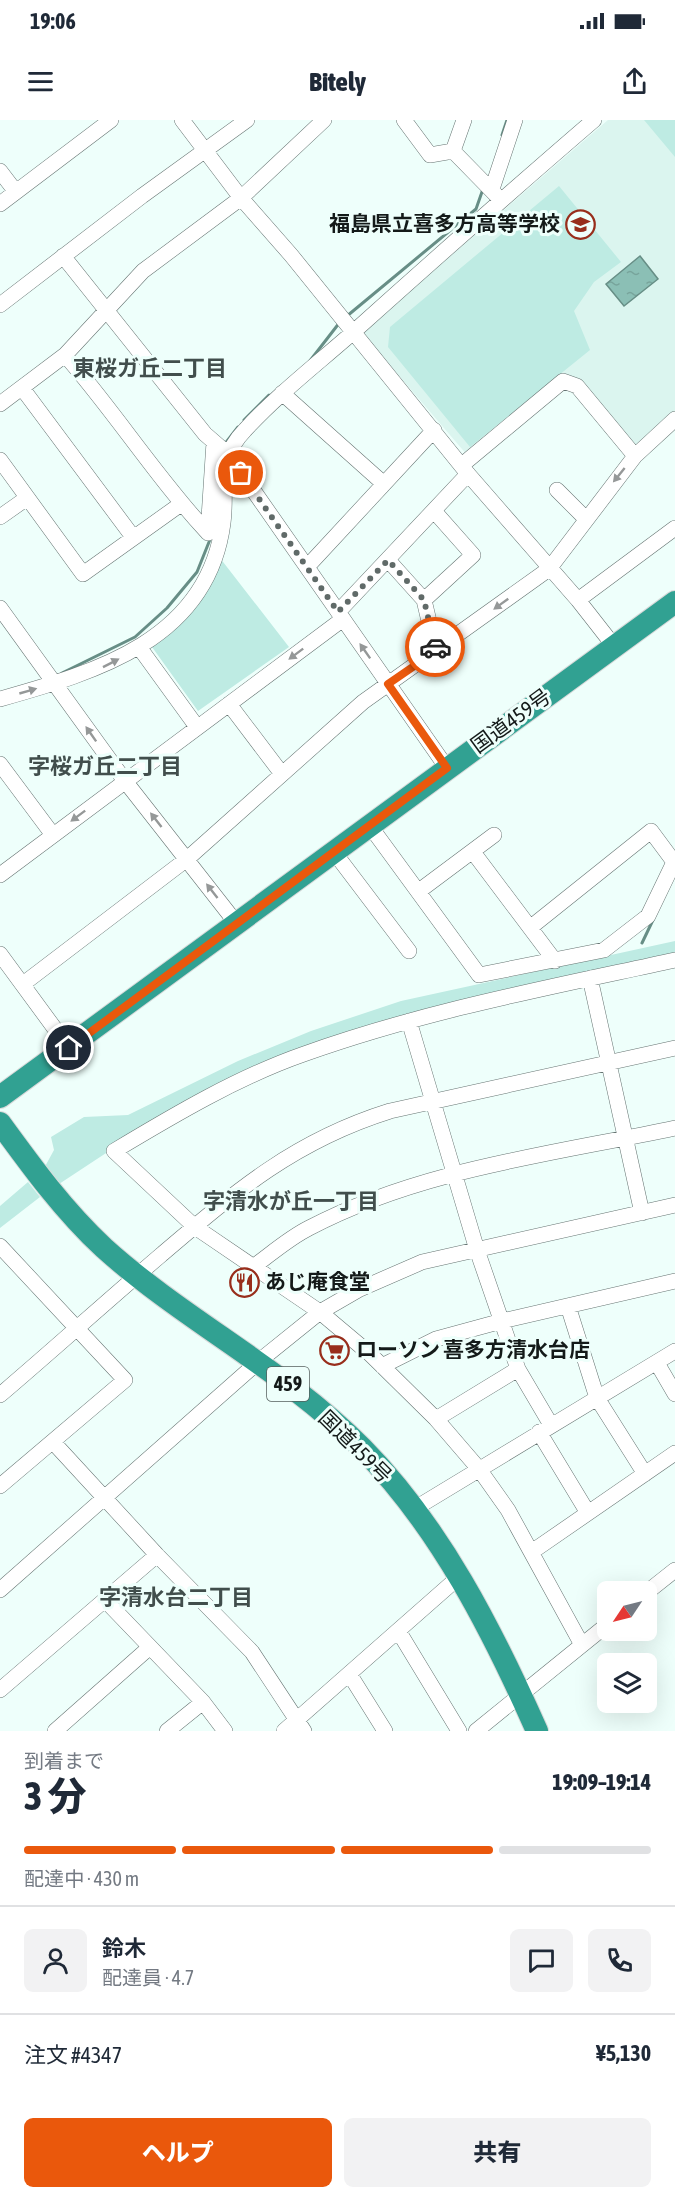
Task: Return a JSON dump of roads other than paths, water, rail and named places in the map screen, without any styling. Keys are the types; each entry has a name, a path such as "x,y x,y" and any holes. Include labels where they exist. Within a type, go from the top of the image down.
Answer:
{"highway":[{"name":"国道459号","path":"0,1097 675,602"},
{"name":"国道459号","path":"0,1123 44,1183 104,1248 258,1362 317,1408 362,1448 414,1509 460,1576 537,1731"}],"street":[{"path":"0,204 111,120"},
{"path":"182,120 241,198 354,331 465,470 578,600 614,646"},
{"path":"0,305 247,120"},
{"path":"0,404 65,355 143,271 241,198 324,120"},
{"path":"404,120 430,155 453,151"},
{"path":"453,151 464,120"},
{"path":"496,195 515,120"},
{"path":"0,699 56,684 110,664 164,629 200,589 213,564 220,543 225,506 223,475 228,454 245,430 282,393 354,331 496,195 594,120"},
{"path":"453,151 496,195"},
{"path":"0,171 16,192"},
{"path":"63,256 214,442 228,454 447,768"},
{"path":"65,355 92,385 181,504 208,533 214,442"},
{"path":"0,875 229,704 340,615 434,510 465,470 562,381 576,386 635,456"},
{"path":"22,388 133,537"},
{"path":"282,393 384,483"},
{"path":"23,984 187,859 363,702 549,569 585,518 635,456 675,419"},
{"path":"307,567 434,430"},
{"path":"0,460 83,574 181,504"},
{"path":"557,490 585,518"},
{"path":"0,517 27,498"},
{"path":"424,600 473,555 434,510"},
{"path":"578,600 675,528"},
{"path":"388,560 424,600 436,651"},
{"path":"0,609 125,781 237,924"},
{"path":"139,647 197,727"},
{"path":"229,704 282,774"},
{"path":"0,764 53,835"},
{"path":"370,826 479,975 604,950 648,916 674,862 651,831 531,927"},
{"path":"419,891 494,835"},
{"path":"334,852 409,951"},
{"path":"473,852 555,960"},
{"path":"0,954 69,1048"},
{"path":"582,1645 533,1551 479,1469 436,1419 382,1366 320,1312 195,1227 114,1151 227,1089 302,1054 409,1021 675,960"},
{"path":"590,978 642,1213"},
{"path":"409,1021 477,1250 518,1369 545,1429 588,1513"},
{"path":"0,1395 252,1180 309,1144 362,1120 434,1101 675,1048"},
{"path":"253,1267 307,1229 346,1210 455,1174 675,1128"},
{"path":"0,1590 258,1362 320,1312 399,1270 675,1205"},
{"path":"0,1246 125,1380 0,1486"},
{"path":"382,1366 436,1339 502,1321 675,1281"},
{"path":"568,1306 597,1398 645,1474"},
{"path":"414,1509 675,1351"},
{"path":"657,1363 675,1394"},
{"path":"436,1419 518,1369"},
{"path":"52,1442 157,1555 252,1652 300,1726"},
{"path":"533,1551 675,1453"},
{"path":"0,1690 157,1555"},
{"path":"657,1584 675,1570"},
{"path":"284,1731 300,1726 350,1675 460,1576"},
{"path":"105,1600 203,1702 225,1731"},
{"path":"399,1632 459,1731"},
{"path":"476,1731 520,1693 597,1633"},
{"path":"55,1731 150,1647"},
{"path":"350,1675 385,1731"},
{"path":"167,1731 203,1702"}],"water":[{"path":"640,256 658,279 624,306 606,284"}],"waterway":[{"path":"502,135 507,120"},
{"path":"347,316 476,209 483,189"},
{"path":"309,362 340,322"},
{"path":"244,420 269,395"},
{"path":"224,445 238,427"},
{"path":"62,673 135,637 167,608 197,572 211,537"},
{"path":"642,943 653,920"}],"place":[{"name":"福島県立喜多方高等学校","path":"581,224"},
{"name":"あじ庵食堂","path":"244,1282"},
{"name":"ローソン 喜多方清水台店","path":"335,1350"}],"district":[{"name":"東桜ガ丘二丁目","path":"150,368"},
{"name":"字桜ガ丘二丁目","path":"105,766"},
{"name":"字清水が丘一丁目","path":"291,1201"},
{"name":"字清水台二丁目","path":"176,1597"}]}
